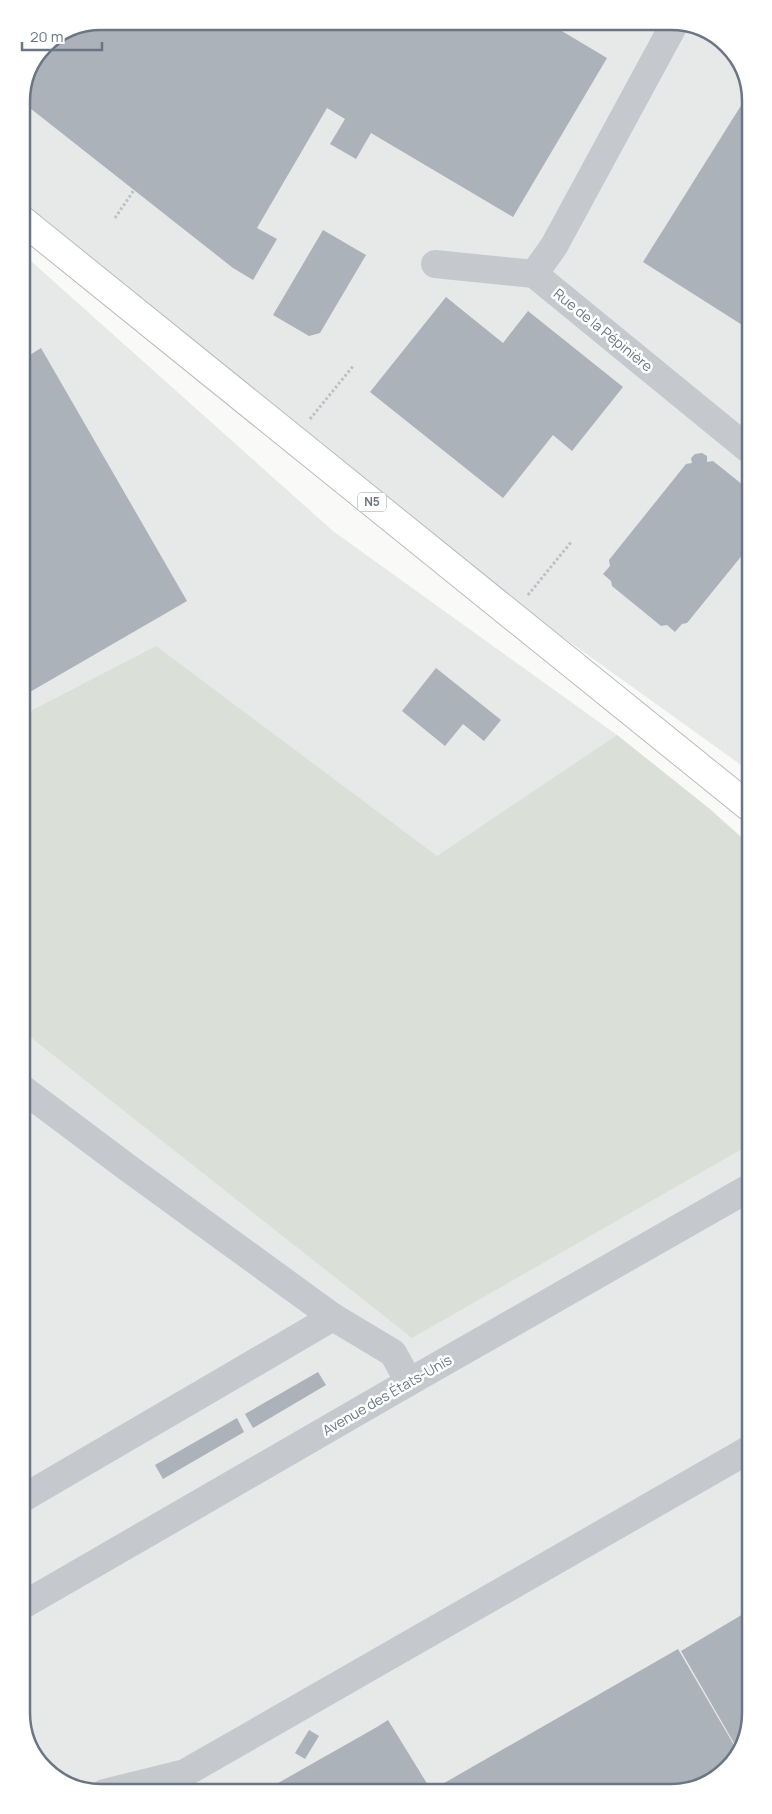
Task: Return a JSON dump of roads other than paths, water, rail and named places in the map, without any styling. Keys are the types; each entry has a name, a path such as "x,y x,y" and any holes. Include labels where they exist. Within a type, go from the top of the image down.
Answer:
{"main road":[{"name":"N5","path":"30,226 742,801"}],"street":[{"path":"435,264 534,274 554,246 672,30"},
{"name":"Rue de la Pépinière","path":"534,274 742,444"},
{"path":"30,1094 333,1317 393,1353 409,1382"},
{"name":"Avenue des États-Unis","path":"30,1601 742,1192"},
{"path":"30,1494 333,1317"},
{"path":"138,1784 185,1773 742,1454"}]}
